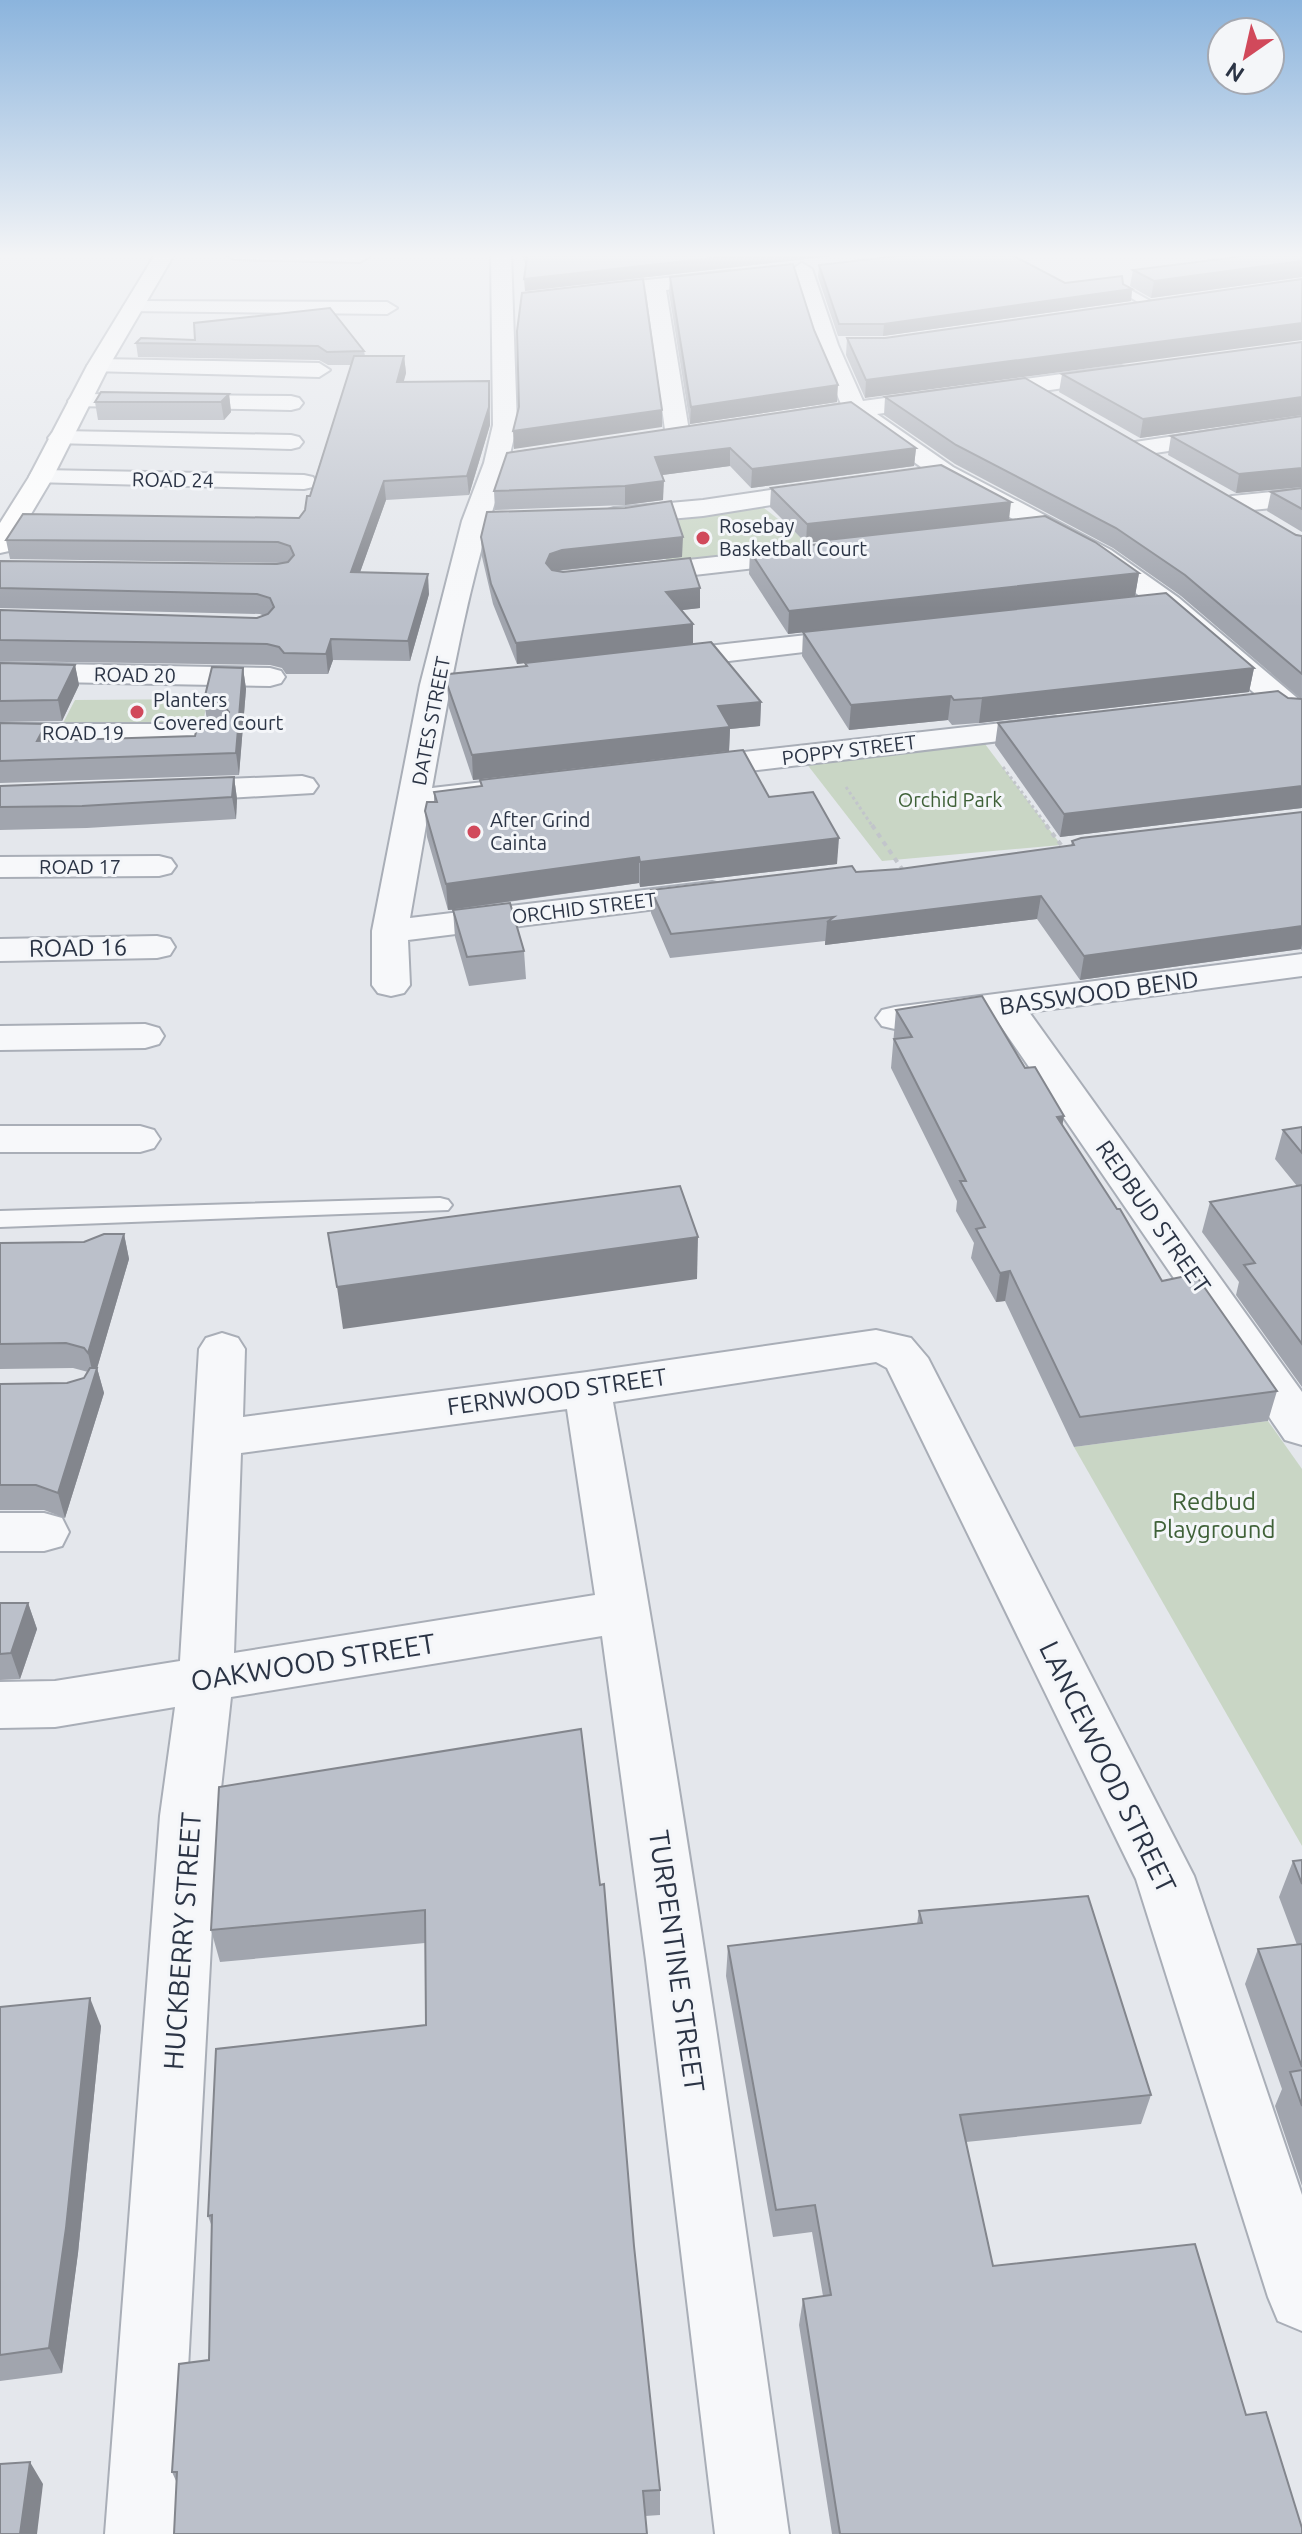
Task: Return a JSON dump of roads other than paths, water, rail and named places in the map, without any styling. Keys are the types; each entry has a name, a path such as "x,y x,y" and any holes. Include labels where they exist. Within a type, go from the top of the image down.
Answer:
{"street":[{"path":"5,552 95,371"},
{"name":"DATES STREET","path":"391,985 390,931 435,685 490,520 496,463 505,425 508,371"},
{"path":"663,371 670,438 707,432"},
{"path":"839,371 855,409 944,472 1102,556 1169,604 1291,709"},
{"path":"781,420 1133,371"},
{"path":"1027,386 1054,402"},
{"path":"80,401 291,403"},
{"path":"1135,449 1302,424"},
{"path":"1108,433 1163,464"},
{"path":"60,438 291,442"},
{"path":"496,463 587,450"},
{"path":"914,477 944,472"},
{"name":"ROAD 24","path":"41,477 304,482"},
{"path":"595,517 625,516 854,486"},
{"path":"1205,488 1267,525"},
{"path":"1232,504 1302,497"},
{"path":"625,516 642,573"},
{"path":"5,552 44,524"},
{"path":"1001,533 1048,527"},
{"path":"610,577 829,552"},
{"path":"1123,609 1169,604"},
{"path":"638,662 888,635"},
{"name":"ROAD 20","path":"0,672 270,677"},
{"path":"435,685 467,681"},
{"path":"1235,705 1291,709"},
{"name":"POPPY STREET","path":"666,771 1084,722"},
{"name":"ROAD 19","path":"0,733 213,733"},
{"path":"143,792 302,786"},
{"path":"416,800 526,787"},
{"name":"ROAD 17","path":"0,867 159,866"},
{"name":"ORCHID STREET","path":"390,931 747,888"},
{"name":"ROAD 16","path":"0,950 157,947"},
{"name":"BASSWOOD BEND","path":"895,1018 1295,975"},
{"name":"REDBUD STREET","path":"1005,1005 1302,1428"},
{"path":"0,1038 145,1036"},
{"path":"0,1139 140,1139"},
{"path":"0,1251 90,1250"},
{"name":"FERNWOOD STREET","path":"219,1438 587,1389 876,1346 895,1349"},
{"name":"HUCKBERRY STREET","path":"142,2534 189,1816 206,1679 222,1349"},
{"name":"LANCEWOOD STREET","path":"895,1349 905,1358 1165,1876 1302,2297"},
{"name":"TURPENTINE STREET","path":"587,1389 626,1611 679,1967 752,2534"},
{"name":"OAKWOOD STREET","path":"0,1705 55,1704 626,1611"}],"lane":[{"path":"0,1219 440,1205"}],"place":[{"name":"Rosebay Basketball Court","path":"703,538"},
{"name":"Planters Covered Court","path":"137,712"},
{"name":"After Grind Cainta","path":"474,832"}],"park label":[{"name":"Orchid Park","path":"950,800"},
{"name":"Redbud Playground","path":"1214,1516"}]}
